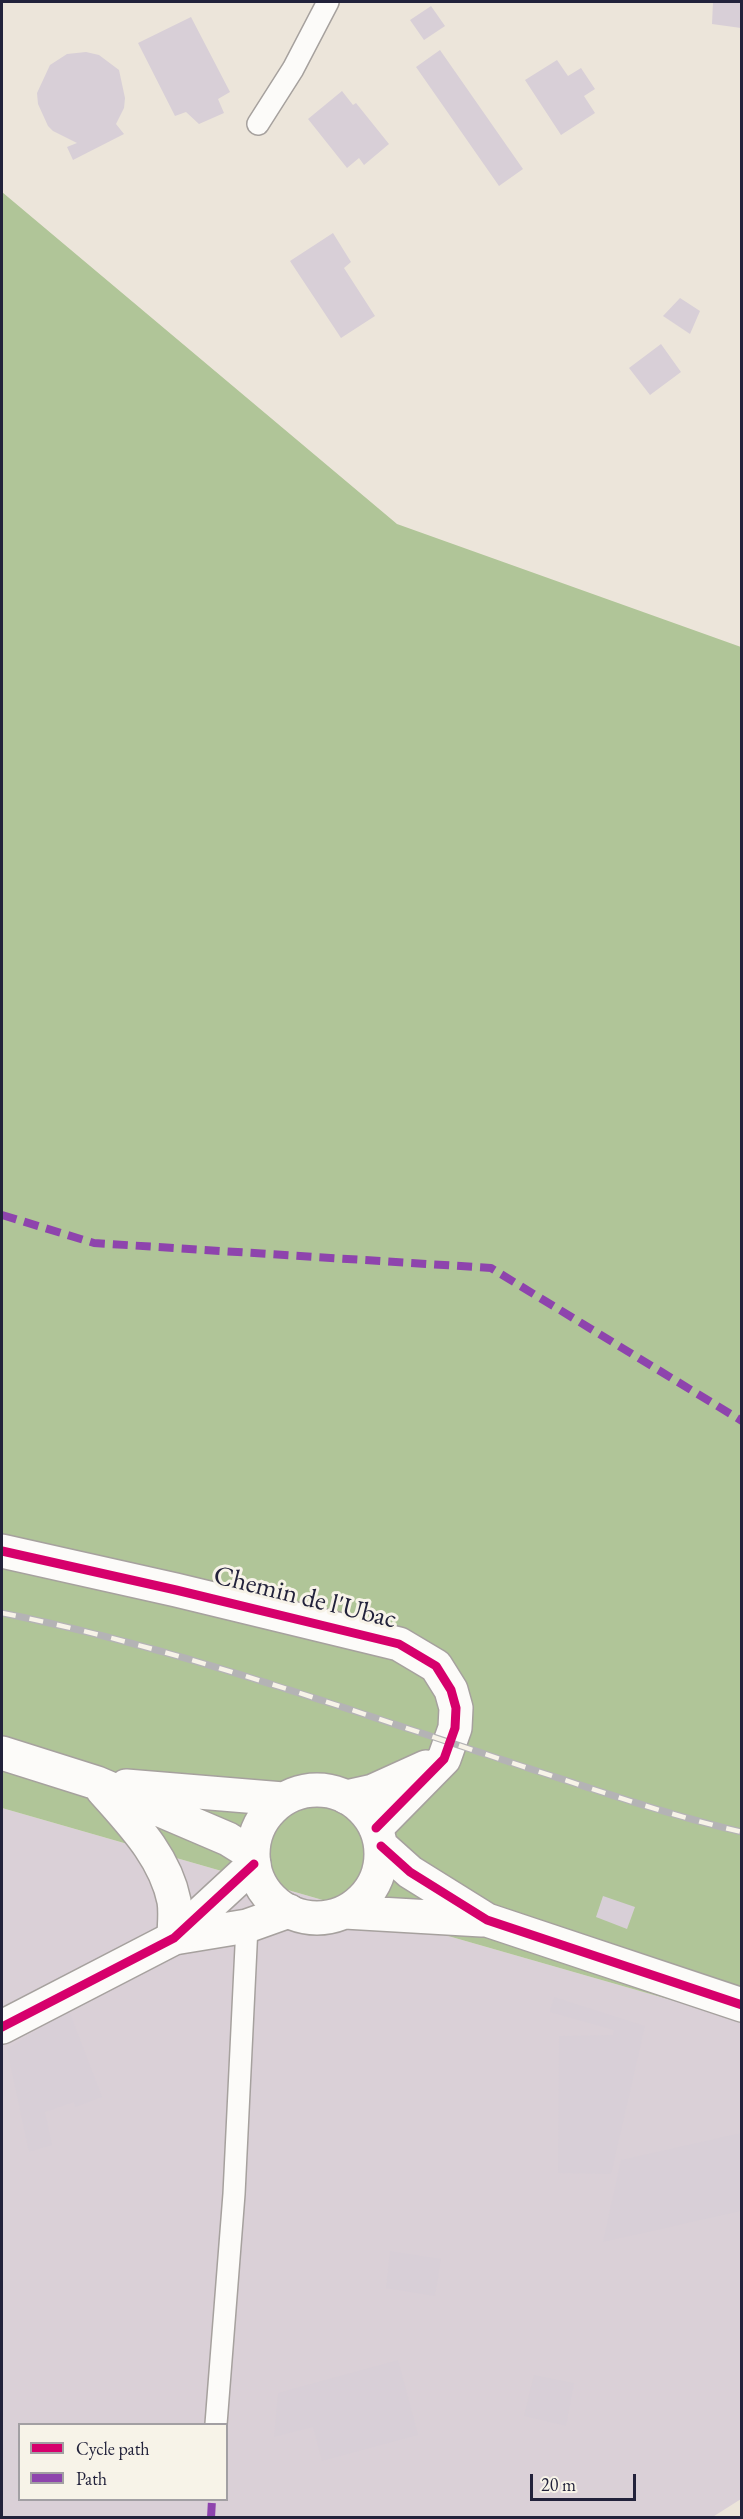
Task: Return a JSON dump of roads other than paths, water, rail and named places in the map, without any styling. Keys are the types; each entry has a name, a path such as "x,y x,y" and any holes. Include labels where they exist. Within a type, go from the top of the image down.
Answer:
{"street":[{"name":"Chemin de l'Ubac","path":"2,1551 399,1644 436,1666 451,1690 456,1708 456,1728 444,1759 378,1837"},
{"path":"2,1753 97,1783 228,1839 253,1859"},
{"path":"346,1797 373,1791 444,1759"},
{"path":"97,1783 283,1799"},
{"path":"97,1783 143,1835 161,1864 174,1902 174,1938"},
{"path":"487,1920 345,1912 324,1918 302,1916 282,1908 267,1894 256,1875 253,1859 256,1832 267,1814 283,1799 303,1791 325,1790 346,1797 363,1810 378,1837 410,1872 487,1920 741,2005"},
{"path":"345,1912 362,1899 375,1882 380,1864 378,1837"},
{"path":"2,2027 174,1938 253,1859"},
{"path":"174,1938 247,1926 289,1911"}],"lane":[{"path":"258,124 293,69 328,2"},
{"path":"216,2423 234,2194 247,1926"}],"railway":[{"path":"2,1613 70,1628 205,1664 338,1705 639,1804 742,1832"}]}
